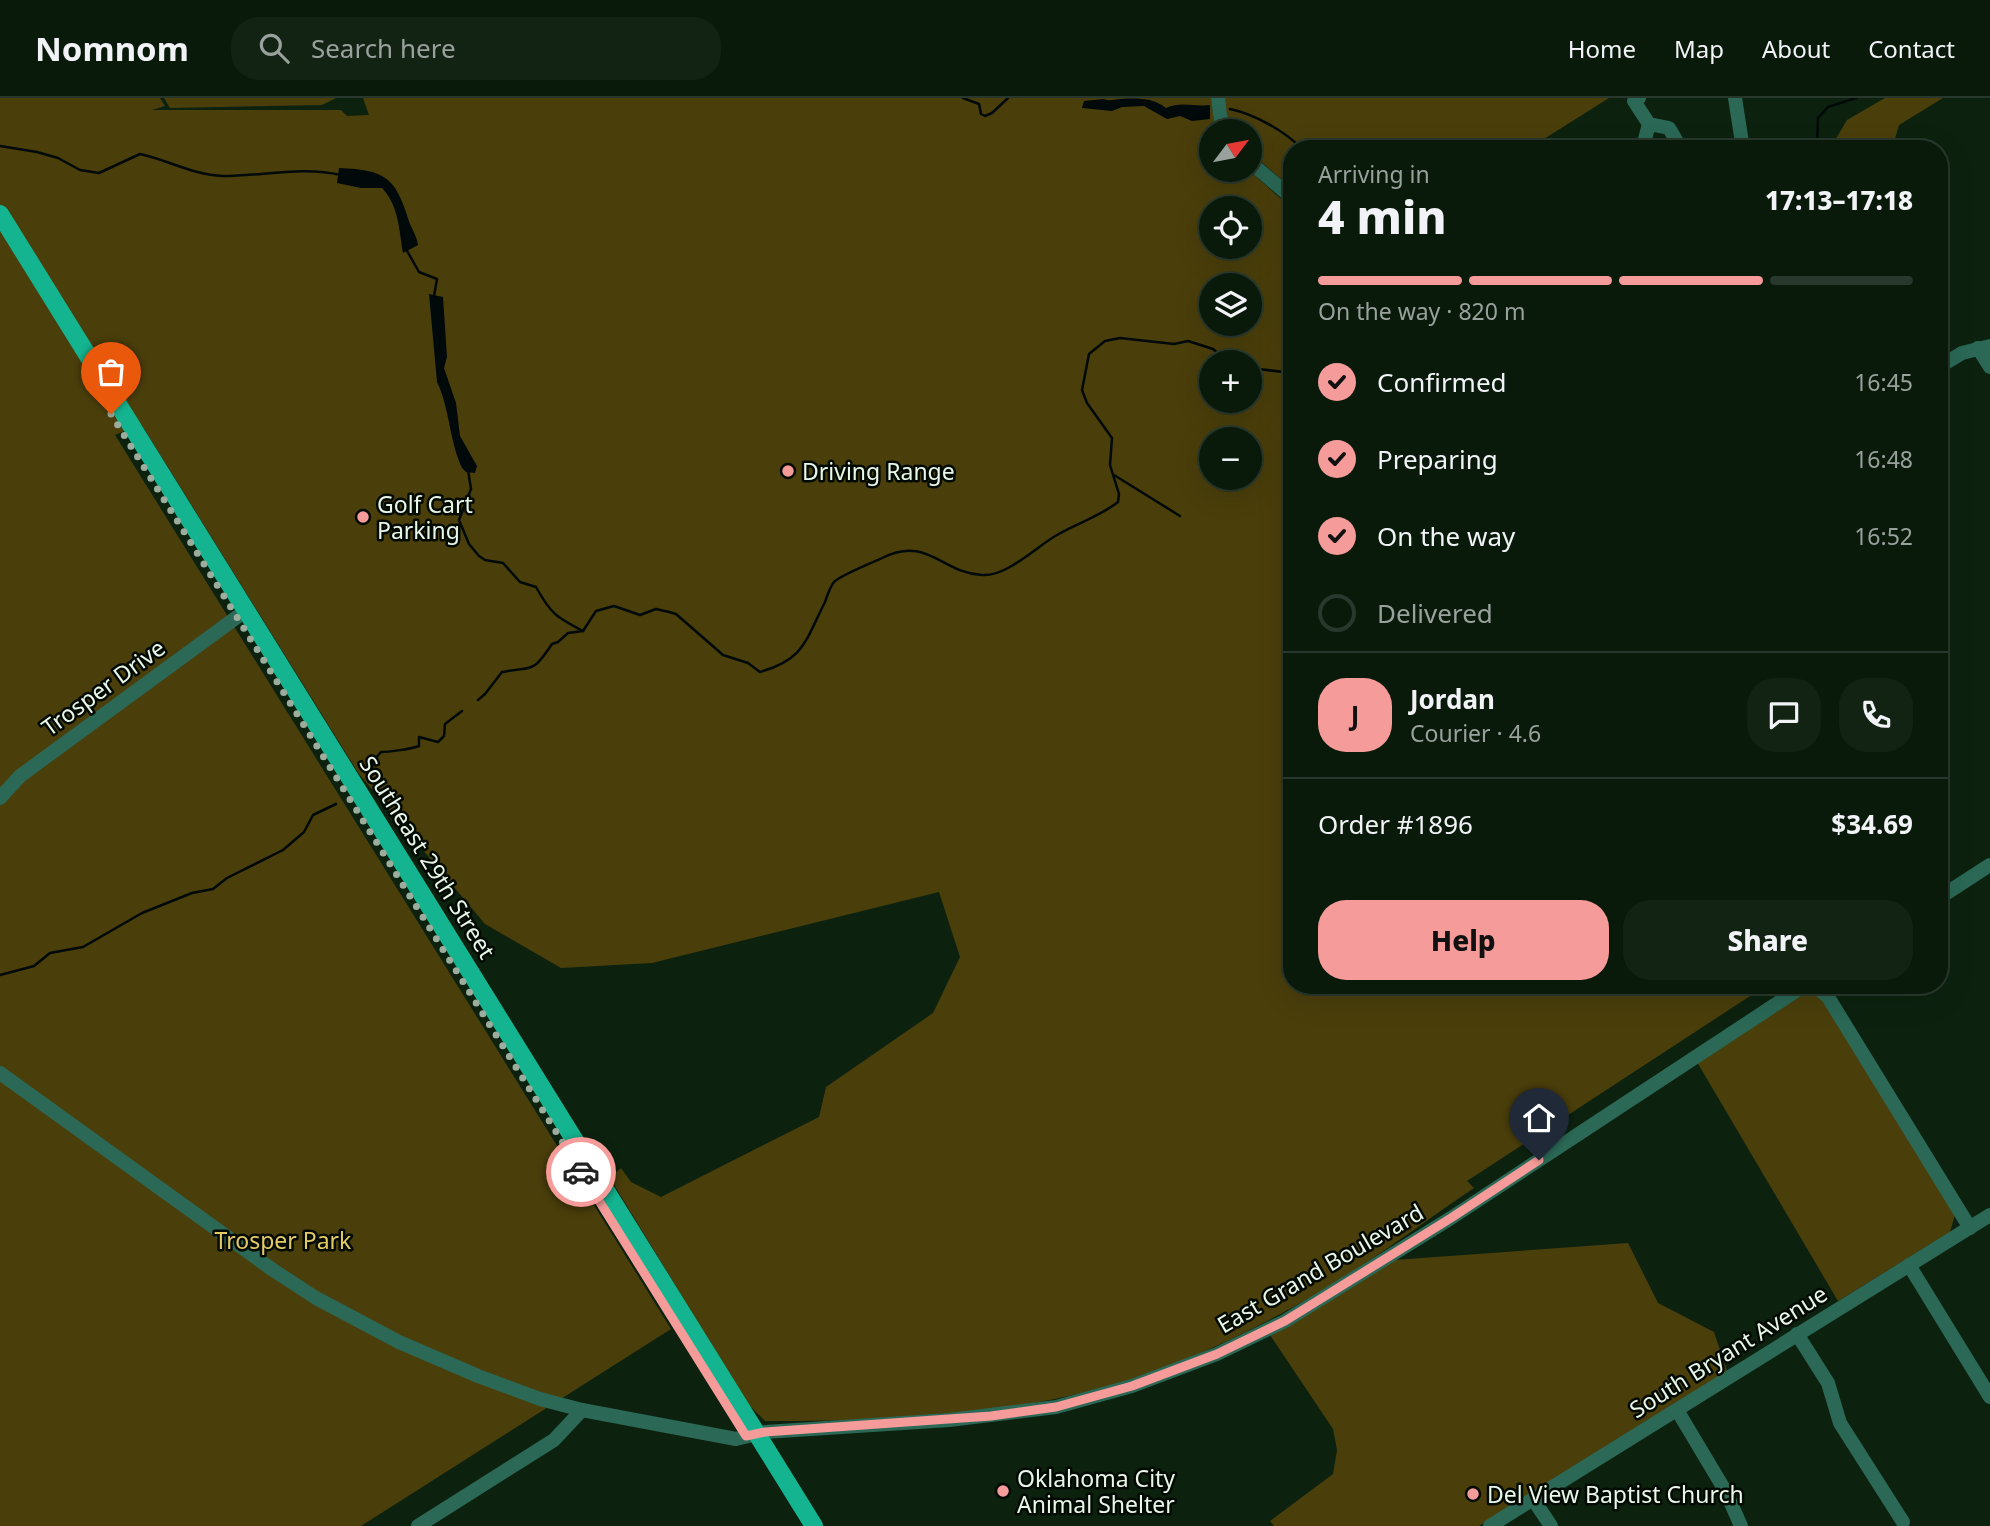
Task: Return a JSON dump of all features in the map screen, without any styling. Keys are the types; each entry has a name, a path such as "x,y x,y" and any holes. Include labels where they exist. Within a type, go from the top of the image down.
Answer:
{"main road":[{"name":"Southeast 29th Street","path":"0,214 242,614 751,1435 802,1526"},
{"name":"Southeast 29th Street","path":"0,236 242,614"},
{"name":"Southeast 29th Street","path":"751,1435 814,1526"}],"street":[{"path":"1218,98 1220,119"},
{"path":"1735,98 1741,140"},
{"path":"1637,99 1649,124 1645,140"},
{"path":"1649,124 1669,128 1676,140"},
{"path":"1262,172 1283,190"},
{"path":"1948,361 1962,353 1984,347 1990,367"},
{"name":"Trosper Drive","path":"0,798 20,776 242,614"},
{"path":"1948,892 1990,865"},
{"name":"East Grand Boulevard","path":"0,1073 273,1270 316,1298 399,1342 540,1399 582,1410 736,1439 751,1435 949,1420 1056,1407 1132,1386 1217,1354 1285,1321 1451,1218 1791,994"},
{"path":"1824,994 1970,1228"},
{"name":"South Bryant Avenue","path":"1490,1526 1990,1215"},
{"path":"1909,1265 1990,1397"},
{"path":"1797,1334 1828,1383 1840,1423 1903,1522"},
{"path":"418,1526 554,1440 582,1410"},
{"path":"1676,1410 1726,1492 1741,1526"},
{"path":"1533,1499 1551,1526"}],"green space":[{"name":"Trosper Park","path":"0,98 160,98 165,106 152,110 341,110 347,116 369,115 363,98 1211,98 1214,119 1199,119 1199,182 1262,182 1283,201 1283,994 1753,994 1467,1181 1474,1188 1356,1269 1279,1315 1202,1352 1115,1384 1017,1406 916,1417 765,1421 746,1402 610,1178 621,1168 631,1182 661,1197 819,1117 826,1087 933,1013 960,957 939,892 652,963 561,968 485,924 359,774 141,424 115,435 671,1329 361,1526 0,1526"},
{"path":"164,98 336,98 322,105 170,108"},
{"path":"1224,98 1609,98 1542,140 1283,140 1283,181 1262,163 1262,119 1227,119"},
{"path":"1885,98 1943,98 1899,125 1895,140 1835,140 1847,120"},
{"path":"1806,994 1820,996 1955,1215 1950,1232 1838,1301 1697,1062 1797,997"},
{"path":"1628,1243 1658,1303 1714,1332 1727,1371 1479,1526 1274,1526 1270,1521 1333,1474 1337,1450 1333,1429 1270,1335 1394,1260"}],"shaded area":[{"path":"1145,99 1166,108 1177,105 1210,105 1210,119 1192,121 1180,116 1167,119 1144,106 1122,107 1112,111 1082,108 1084,101"},
{"path":"339,168 368,171 387,180 400,196 418,245 403,253 397,219 388,195 382,188 361,188 337,183"},
{"path":"429,294 443,297 447,357 444,368 456,403 460,436 477,466 475,473 466,472 462,468 437,382"}],"waterway":[{"path":"963,98 979,104 981,114 985,116 1008,98"},
{"path":"1817,140 1818,118 1828,107 1856,98"},
{"path":"1230,109 1269,124 1292,140"},
{"path":"0,146 37,152 58,158 80,170 99,173 140,154 212,175 312,171 341,175"},
{"path":"406,249 419,272 437,279 434,296"},
{"path":"583,631 596,611 614,606 640,615 656,609 676,614 723,655 748,663 760,672 786,661 802,647 838,579 882,558 911,551 934,557 968,573 982,575 1001,571 1057,535 1118,502 1119,494 1110,465 1112,438 1087,403 1082,390 1089,354 1105,341 1120,338 1174,344 1188,341 1214,350"},
{"path":"1262,369 1283,372"},
{"path":"468,470 471,489 459,520 469,544 485,560 503,563 520,582 536,587 555,614 583,631"},
{"path":"1114,475 1180,516"},
{"path":"478,700 502,672 532,667 552,644 568,633 583,631"},
{"path":"369,782 373,761 381,752 419,746 419,737 438,742 444,736 445,724 462,711"},
{"path":"0,975 34,966 50,953 83,947 142,913 192,893 213,889 227,878 283,850 304,832 313,815 336,804"}],"way so far":[{"path":"111,414 581,1172"}],"place":[{"name":"Driving Range","path":"788,471"},
{"name":"Golf Cart Parking","path":"363,517"},
{"name":"Oklahoma City Animal Shelter","path":"1003,1491"},
{"name":"Del View Baptist Church","path":"1473,1494"}],"route":[{"path":"581,1172 746,1436 765,1432 991,1416 1056,1407 1132,1386 1217,1354 1285,1321 1539,1160"}]}
